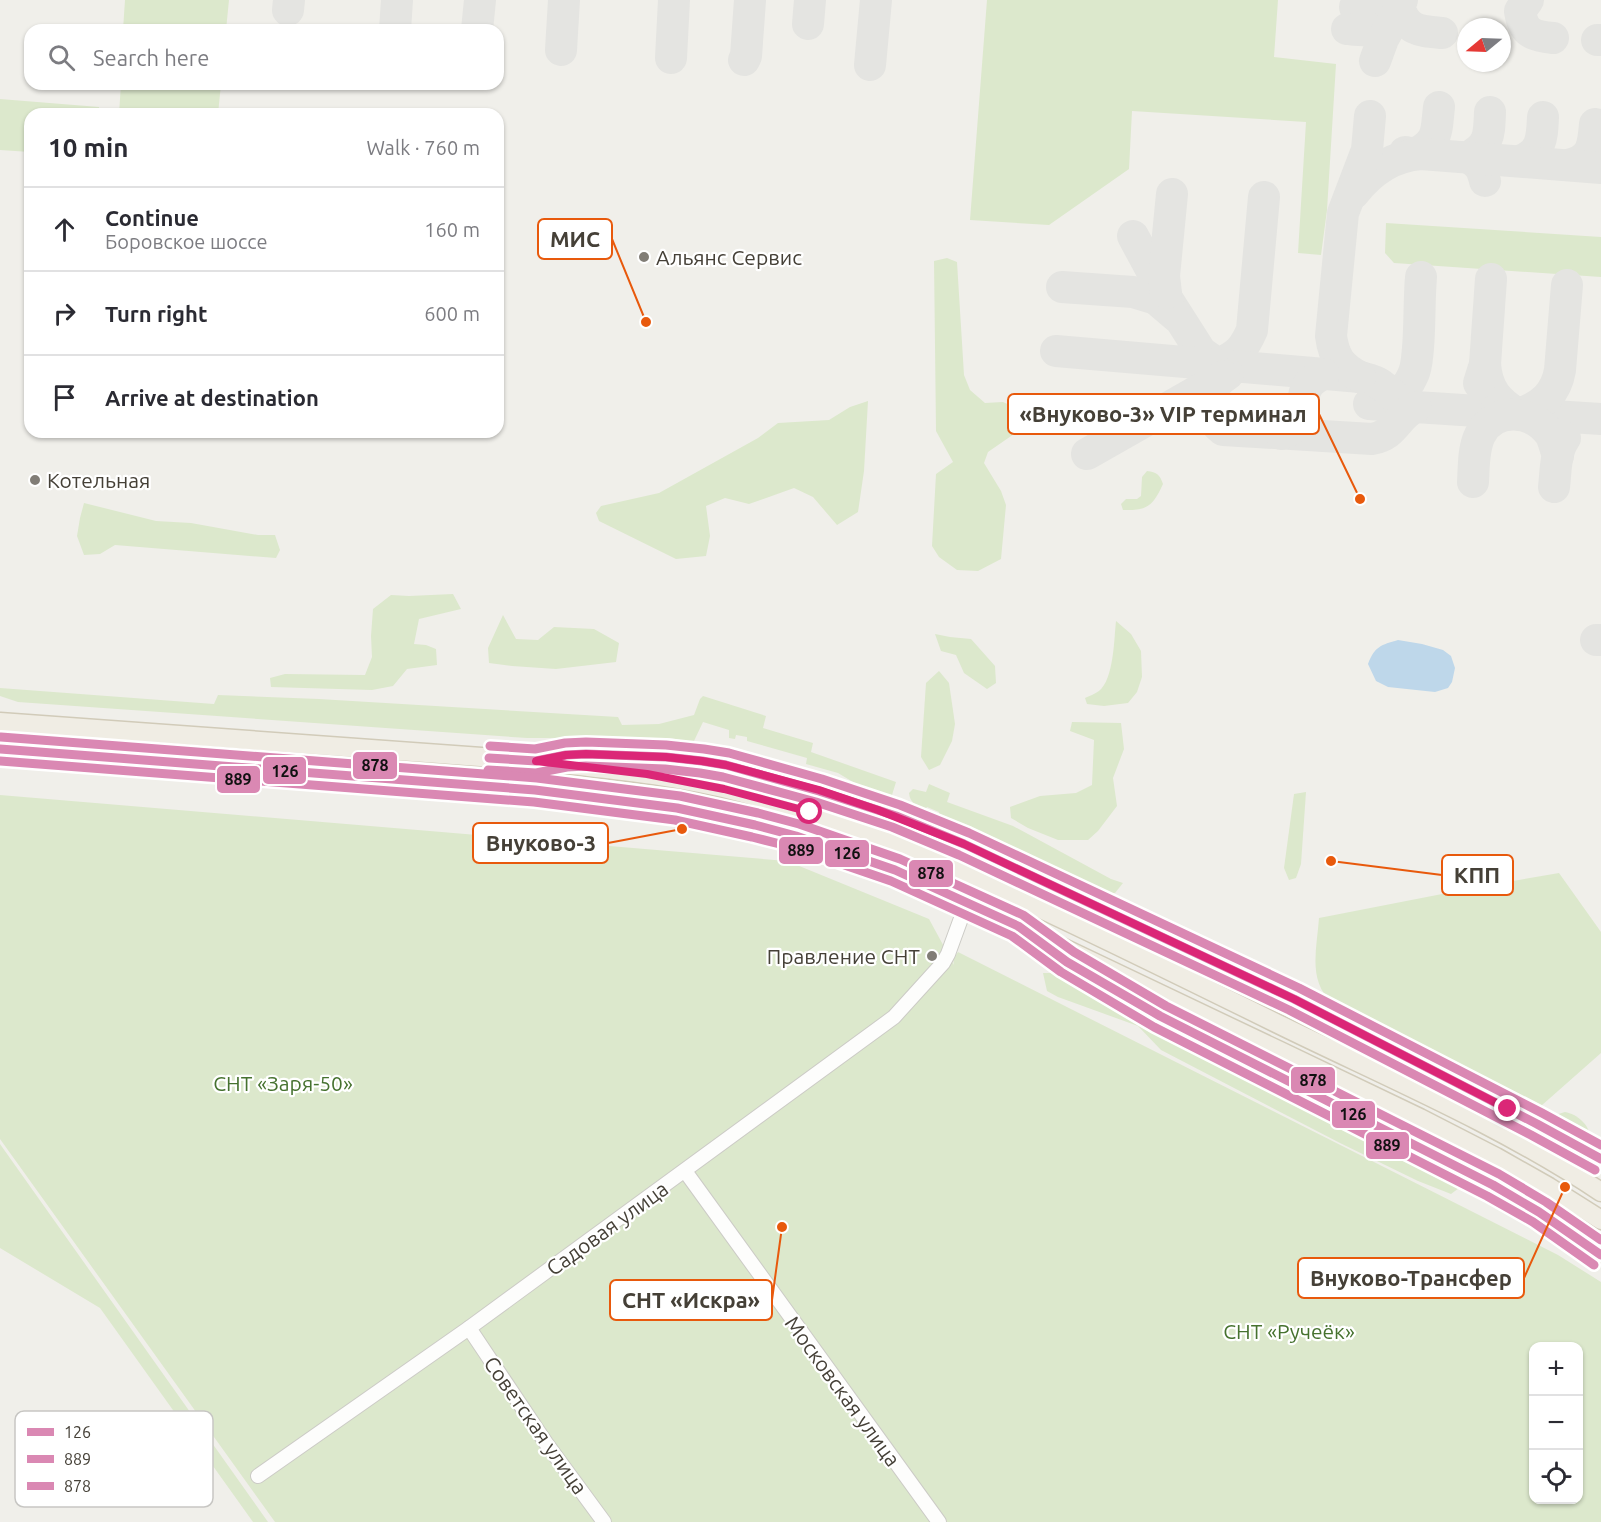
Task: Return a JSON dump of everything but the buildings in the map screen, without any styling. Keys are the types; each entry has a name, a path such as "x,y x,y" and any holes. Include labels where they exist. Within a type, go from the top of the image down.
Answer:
{"main road":[{"path":"0,722 536,761 638,773 724,789 841,823 959,870 1127,950 1500,1132 1601,1192"},
{"path":"0,749 547,791 677,808 796,836 894,870 1018,926 1420,1118 1496,1157 1601,1220"},
{"path":"536,761 586,754 666,757 702,761 726,765 819,790 896,816 964,844 1294,999 1601,1159"},
{"path":"1018,926 1067,962 1160,1016 1493,1185 1539,1212 1601,1255"}],"street":[{"name":"Садовая улица","path":"258,1476 469,1328 894,1017 943,963 967,902"},
{"name":"Московская улица","path":"685,1171 939,1522"},
{"name":"Советская улица","path":"469,1328 546,1443 604,1522"}],"green space":[{"path":"125,0 229,0 227,24 123,24"},
{"path":"987,0 1278,0 1274,57 1336,64 1327,210 1321,255 1298,253 1306,122 1132,111 1129,169 1049,225 970,220"},
{"path":"121,90 220,90 219,108 119,108"},
{"path":"0,99 99,107 24,108 24,152 0,150"},
{"path":"1386,223 1601,237 1601,277 1394,263 1385,253"},
{"path":"947,258 957,262 964,375 970,390 985,403 1003,402 1014,407 1020,419 1014,434 988,452 984,463 1001,491 1006,505 1001,559 978,571 957,570 939,557 932,546 936,474 953,462 936,431 934,261"},
{"path":"868,401 864,471 858,512 837,525 813,497 794,488 749,504 725,498 706,506 710,536 706,556 676,559 599,521 596,513 601,506 659,493 758,438 778,423 829,420 850,407"},
{"path":"1147,471 1158,474 1161,478 1163,484 1156,497 1144,508 1123,510 1121,504 1126,499 1137,499 1141,496 1142,477"},
{"path":"84,503 156,521 191,523 258,535 275,535 280,550 276,558 115,545 100,554 84,555 77,536"},
{"path":"453,594 461,609 419,619 414,644 436,649 437,665 407,669 393,686 372,690 271,687 270,678 285,674 365,675 372,657 373,609 391,595"},
{"path":"503,615 516,639 538,640 554,627 594,629 619,643 616,662 556,669 489,663 488,648"},
{"path":"1116,621 1131,634 1141,651 1142,677 1137,692 1128,703 1104,706 1087,704 1085,698 1099,691 1108,678"},
{"path":"935,634 971,639 995,666 996,683 987,689 964,673 956,655 941,651"},
{"path":"939,671 949,683 955,724 952,741 940,765 929,770 921,757 926,683"},
{"path":"0,688 214,704 218,695 319,699 618,717 622,725 659,724 694,715 703,696 766,716 763,728 813,743 811,752 896,782 892,795 858,785 838,773 806,764 807,758 747,741 747,737 736,735 735,739 729,738 729,730 703,722 694,741 691,742 670,738 527,738 18,702 0,696"},
{"path":"1072,722 1121,723 1124,749 1113,778 1117,806 1088,840 1058,840 1028,828 1011,818 1010,807 1040,796 1076,793 1092,785 1094,740 1070,731"},
{"path":"929,784 950,793 947,802 1013,826 1111,879 1123,883 1115,893 1105,894 938,816 939,812 927,807 925,810 912,801 909,793 913,789 926,792"},
{"path":"1306,792 1301,864 1296,878 1289,880 1284,868 1294,794"},
{"path":"0,795 787,861 929,919 954,965 953,959 958,952 1558,1255 1601,1282 1601,1522 275,1522 213,1436 213,1411 195,1411 0,1139"},
{"path":"1559,873 1601,932 1601,1053 1541,1106 1537,1107 1333,1003 1325,995 1320,985 1315,964 1319,918"},
{"path":"1043,973 1052,973 1208,1060 1330,1122 1379,1143 1459,1188 1451,1194 1418,1181 1340,1143 1161,1050 1138,1026 1047,991"},
{"path":"1565,1112 1582,1121 1588,1129 1590,1138 1554,1118 1555,1115"},
{"path":"0,1144 189,1411 174,1411 100,1308 0,1248"},
{"path":"213,1444 268,1522 253,1522 213,1466"}],"water":[{"path":"1398,640 1443,650 1451,656 1455,668 1448,688 1435,692 1388,687 1376,681 1368,664 1373,653 1379,647"}],"taxiway":[{"path":"288,10 289,0"},
{"path":"395,24 397,0"},
{"path":"478,24 480,0"},
{"path":"561,50 564,0"},
{"path":"671,58 674,0"},
{"path":"744,60 750,0"},
{"path":"808,24 810,0"},
{"path":"870,65 876,0"},
{"path":"1355,7 1367,7 1382,0"},
{"path":"1375,61 1383,39 1399,10 1399,0"},
{"path":"1402,0 1399,7 1410,25 1420,30 1442,33"},
{"path":"1528,0 1520,11 1526,29 1540,36 1553,38"},
{"path":"1347,29 1376,30 1392,23"},
{"path":"1405,152 1415,154 1432,140 1435,135 1439,107"},
{"path":"1485,181 1480,167 1468,157 1481,148 1487,139 1490,112"},
{"path":"1360,377 1339,361 1331,336 1343,213 1367,150 1370,116"},
{"path":"1519,161 1532,154 1539,144 1543,117"},
{"path":"1568,165 1587,155 1592,145 1595,124"},
{"path":"1354,193 1383,166 1411,155 1601,168"},
{"path":"1166,293 1164,276 1172,194"},
{"path":"1133,236 1166,297 1201,352 1218,364 1239,351 1252,330 1264,197"},
{"path":"1421,277 1417,362 1410,382 1395,396 1383,402 1369,404 1601,419"},
{"path":"1479,383 1485,364 1491,279"},
{"path":"1485,364 1488,381 1494,394 1518,414 1534,408 1546,398 1555,386 1560,370 1567,285"},
{"path":"1062,287 1133,292 1156,299 1176,316"},
{"path":"1056,351 1360,377 1378,383 1410,405"},
{"path":"1228,374 1214,386 1209,401 1211,416 1223,430 1372,439 1386,434 1404,415 1416,407"},
{"path":"1281,434 1293,428 1299,421 1306,388 1324,374"},
{"path":"1087,454 1224,376"},
{"path":"1473,482 1475,452 1480,435 1486,426 1504,416 1524,416 1542,426 1550,434 1558,456"},
{"path":"1554,487 1558,455 1565,438"},
{"path":"1596,640 1601,640"}],"transit line":[{"name":"878","path":"1,737 537,778 680,796 799,824 900,859 1023,915 1074,952 1166,1006 1499,1174 1546,1202 1601,1240"},
{"name":"878","path":"490,746 535,749 565,743 586,742 704,749 729,753 822,779 900,805 969,833 1299,988 1601,1145"},
{"name":"126","path":"0,749 535,790 677,808 796,836 895,870 1018,926 1067,962 1160,1016 1493,1185 1539,1212 1601,1255"},
{"name":"126","path":"489,758 536,761 586,754 666,757 702,761 726,765 819,791 896,816 964,844 1294,999 1601,1159"},
{"name":"889","path":"0,761 534,802 675,820 792,847 891,881 1012,936 1061,972 1154,1027 1487,1196 1533,1222 1594,1265"},
{"name":"889","path":"488,770 536,773 586,766 665,769 700,773 816,802 892,827 959,855 1289,1010 1595,1170"}],"place":[{"name":"Альянс Сервис","path":"644,257"},
{"name":"МИС","path":"646,322"},
{"name":"Котельная","path":"35,480"},
{"name":"«Внуково-3» VIP терминал","path":"1360,499"},
{"name":"Внуково-3","path":"682,829"},
{"name":"КПП","path":"1331,861"},
{"name":"Правление СНТ","path":"932,956"},
{"name":"Внуково-Трансфер","path":"1565,1187"},
{"name":"СНТ «Искра»","path":"782,1227"}],"route":[{"path":"810,812 742,793 647,774 536,761 586,754 666,757 702,761 726,765 819,790 896,816 964,844 1294,999 1508,1109"}],"park label":[{"name":"СНТ «Заря-50»","path":"283,1083"},
{"name":"СНТ «Ручеёк»","path":"1289,1331"}]}
